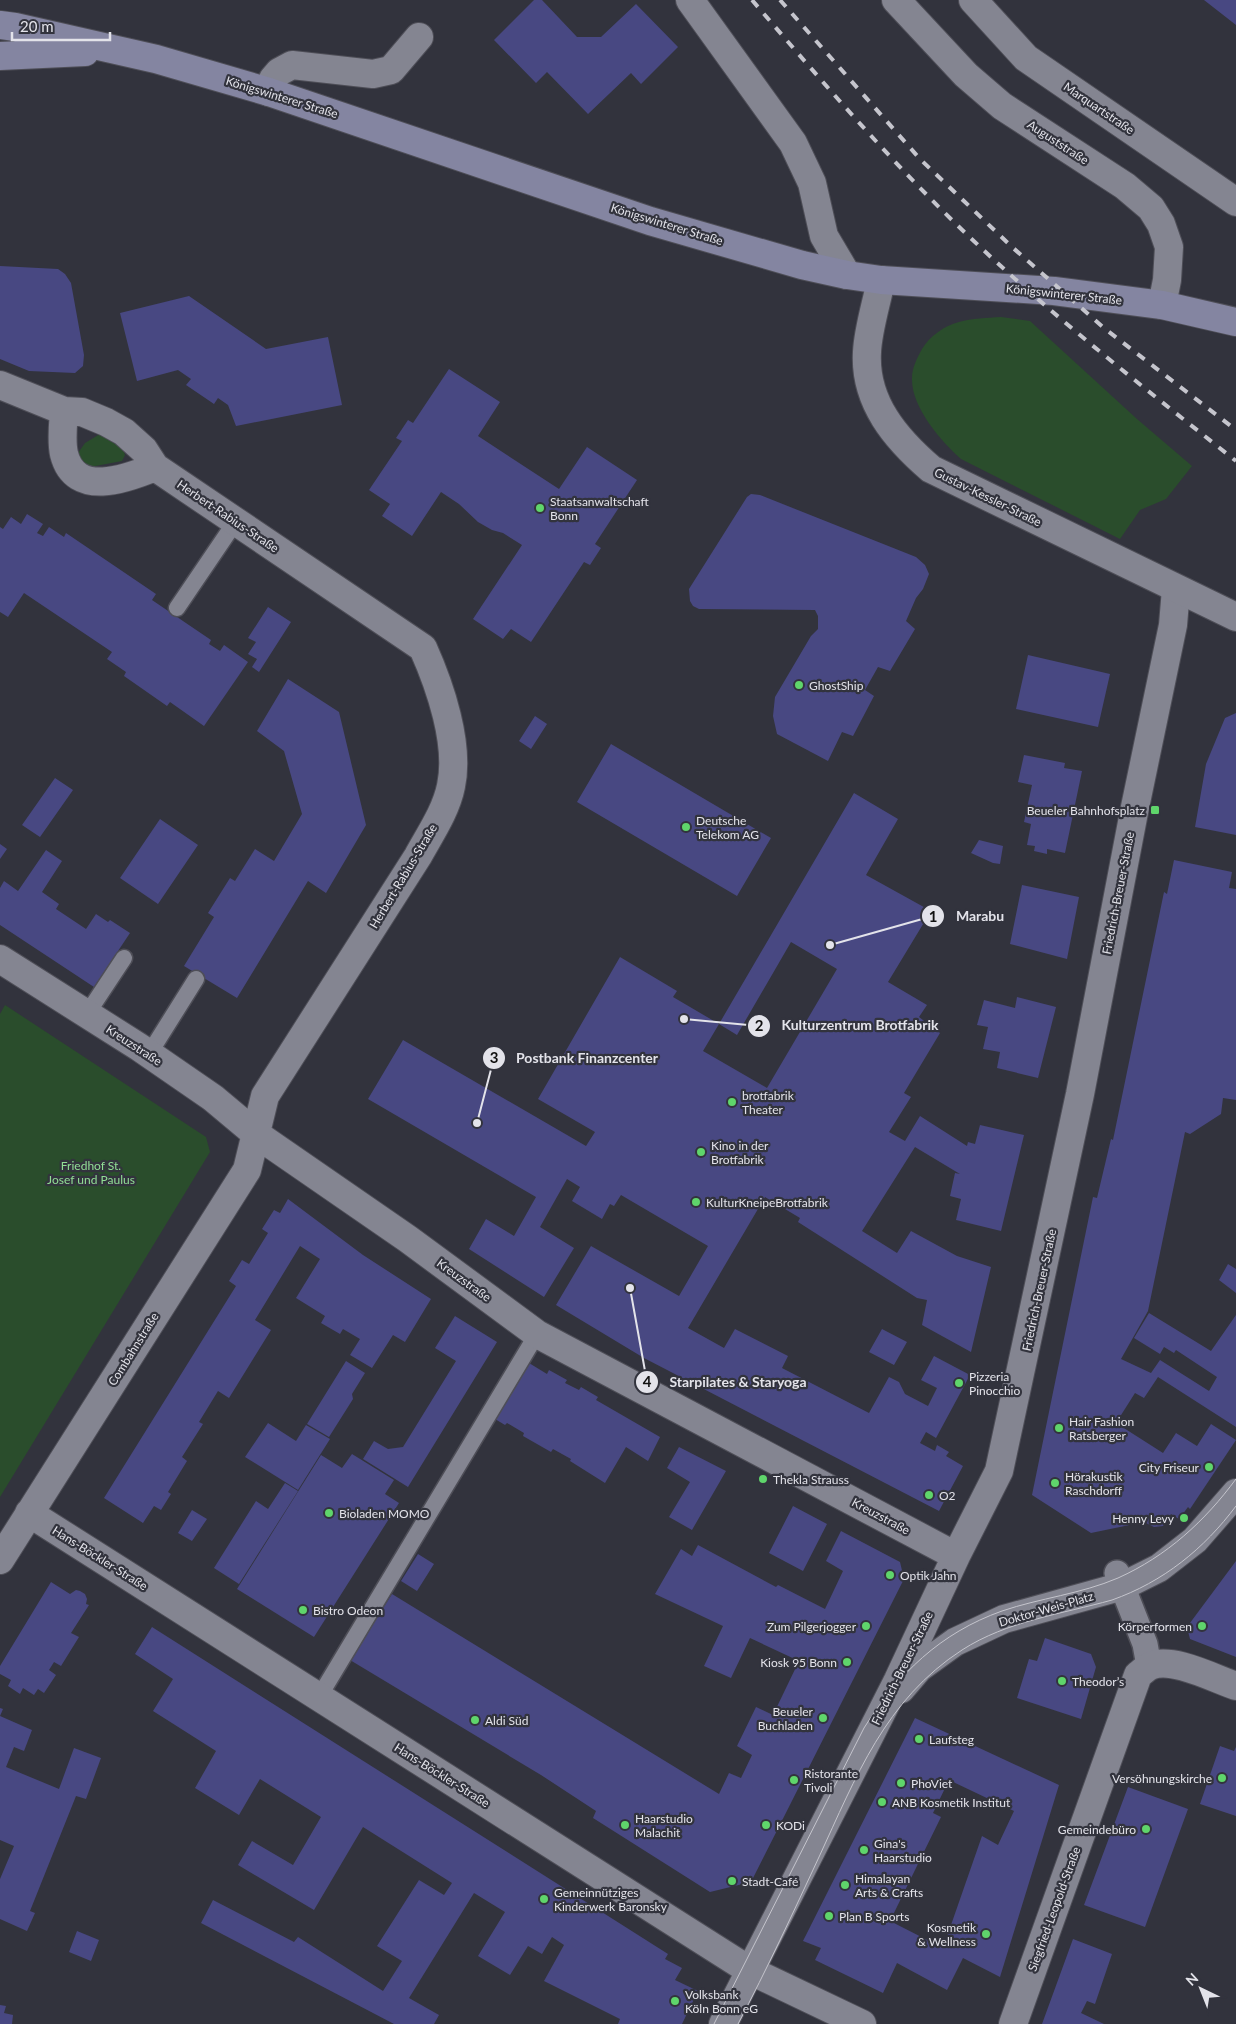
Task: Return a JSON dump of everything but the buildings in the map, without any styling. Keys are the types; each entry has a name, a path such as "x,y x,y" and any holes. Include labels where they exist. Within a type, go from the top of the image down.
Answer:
{"main road":[{"name":"Königswinterer Straße","path":"0,25 156,59 269,92 650,221 771,256 847,275 881,280 1054,291 1162,305 1236,322"},
{"name":"Königswinterer Straße","path":"0,56 114,50"}],"street":[{"path":"690,0 794,143 812,183 824,236 847,275"},
{"name":"Auguststraße","path":"896,0 966,75 1002,106 1125,186 1151,208 1161,224 1169,247 1167,280 1162,305"},
{"name":"Marquartstraße","path":"973,0 1026,58 1236,202"},
{"path":"269,92 272,79 279,72 292,65 373,74 391,70 419,37"},
{"name":"Gustav-Kessler-Straße","path":"881,280 867,352 869,380 877,406 910,451 931,469 1236,617"},
{"name":"Herbert-Rabius-Straße","path":"0,385 64,411 82,412 124,432 144,450 155,467 422,648 437,679 446,713 453,756 451,786 439,818 418,856 265,1096 256,1134"},
{"path":"64,411 64,453 69,468 83,478 101,483 130,477 155,467"},
{"name":"Friedrich-Breuer-Straße","path":"723,2024 881,1712 999,1471 1080,1094 1132,821 1173,625 1176,589"},
{"name":"Kreuzstraße","path":"0,959 149,1054 213,1098 256,1134 297,1160 408,1239 537,1334 956,1556"},
{"name":"Combahnstraße","path":"0,1560 247,1170 256,1134"},
{"name":"Doktor-Weis-Platz","path":"881,1712 919,1668 955,1642 1004,1619 1159,1568 1195,1540 1236,1492"},
{"name":"Hans-Böckler-Straße","path":"29,1513 750,1970 862,2024"},
{"path":"1120,1580 1145,1644 1150,1666 1160,1663 1181,1666 1236,1686"},
{"name":"Siegfried-Leopold-Straße","path":"1013,2024 1130,1694 1138,1676 1150,1666"}],"lane":[{"path":"176,608 236,521"},
{"path":"87,1014 124,958"},
{"path":"149,1054 196,979"},
{"path":"319,1697 537,1334"}],"green space":[{"path":"1001,317 1030,321 1137,419 1192,466 1166,499 1140,510 1120,539 961,459 936,433 922,412 916,400 912,378 915,363 925,344 938,332 953,324 974,319"},
{"path":"100,434 123,449 125,455 122,461 90,467 79,458 78,453 85,443"},
{"name":"Friedhof St. Josef und Paulus","path":"5,1005 206,1137 210,1152 0,1497 0,1014"}],"tram line":[{"path":"714,2024 864,1728 877,1708 906,1673 940,1643 980,1620 1002,1611 1104,1583 1136,1569 1184,1536 1211,1509 1236,1479"},
{"path":"738,2024 780,1941 860,1770 893,1716 912,1692 935,1670 979,1640 1035,1619 1112,1600 1148,1584 1165,1574 1196,1550 1224,1522 1236,1506"}],"railway":[{"path":"752,0 834,95 890,156 978,245 1072,329 1236,461"},
{"path":"780,0 920,159 1012,247 1104,328 1236,430"}],"place":[{"name":"Staatsanwaltschaft Bonn","path":"540,508"},
{"name":"GhostShip","path":"799,685"},
{"name":"Beueler Bahnhofsplatz","path":"1155,810"},
{"name":"Deutsche Telekom AG","path":"686,827"},
{"name":"Marabu","path":"830,945"},
{"name":"Kulturzentrum Brotfabrik","path":"684,1019"},
{"name":"brotfabrik Theater","path":"732,1102"},
{"name":"Postbank Finanzcenter","path":"477,1123"},
{"name":"Kino in der Brotfabrik","path":"701,1152"},
{"name":"KulturKneipeBrotfabrik","path":"696,1202"},
{"name":"Starpilates & Staryoga","path":"630,1288"},
{"name":"Pizzeria Pinocchio","path":"959,1383"},
{"name":"Hair Fashion Ratsberger","path":"1059,1428"},
{"name":"City Friseur","path":"1209,1467"},
{"name":"Thekla Strauss","path":"763,1479"},
{"name":"Hörakustik Raschdorff","path":"1055,1483"},
{"name":"O2","path":"929,1495"},
{"name":"Bioladen MOMO","path":"329,1513"},
{"name":"Henny Levy","path":"1184,1518"},
{"name":"Optik Jahn","path":"890,1575"},
{"name":"Bistro Odeon","path":"303,1610"},
{"name":"Zum Pilgerjogger","path":"866,1626"},
{"name":"Körperformen","path":"1202,1626"},
{"name":"Kiosk 95 Bonn","path":"847,1662"},
{"name":"Theodor’s","path":"1062,1681"},
{"name":"Beueler Buchladen","path":"823,1718"},
{"name":"Aldi Süd","path":"475,1720"},
{"name":"Laufsteg","path":"919,1739"},
{"name":"Versöhnungskirche","path":"1222,1778"},
{"name":"Ristorante Tivoli","path":"794,1780"},
{"name":"PhoViet","path":"901,1783"},
{"name":"ANB Kosmetik Institut","path":"882,1802"},
{"name":"Haarstudio Malachit","path":"625,1825"},
{"name":"KODi","path":"766,1825"},
{"name":"Gemeindebüro","path":"1146,1829"},
{"name":"Gina's Haarstudio","path":"864,1850"},
{"name":"Stadt-Café","path":"732,1881"},
{"name":"Himalayan Arts & Crafts","path":"845,1885"},
{"name":"Gemeinnütziges Kinderwerk Baronsky","path":"544,1899"},
{"name":"Plan B Sports","path":"829,1916"},
{"name":"Kosmetik & Wellness","path":"986,1934"},
{"name":"Volksbank Köln Bonn eG","path":"675,2001"}]}
